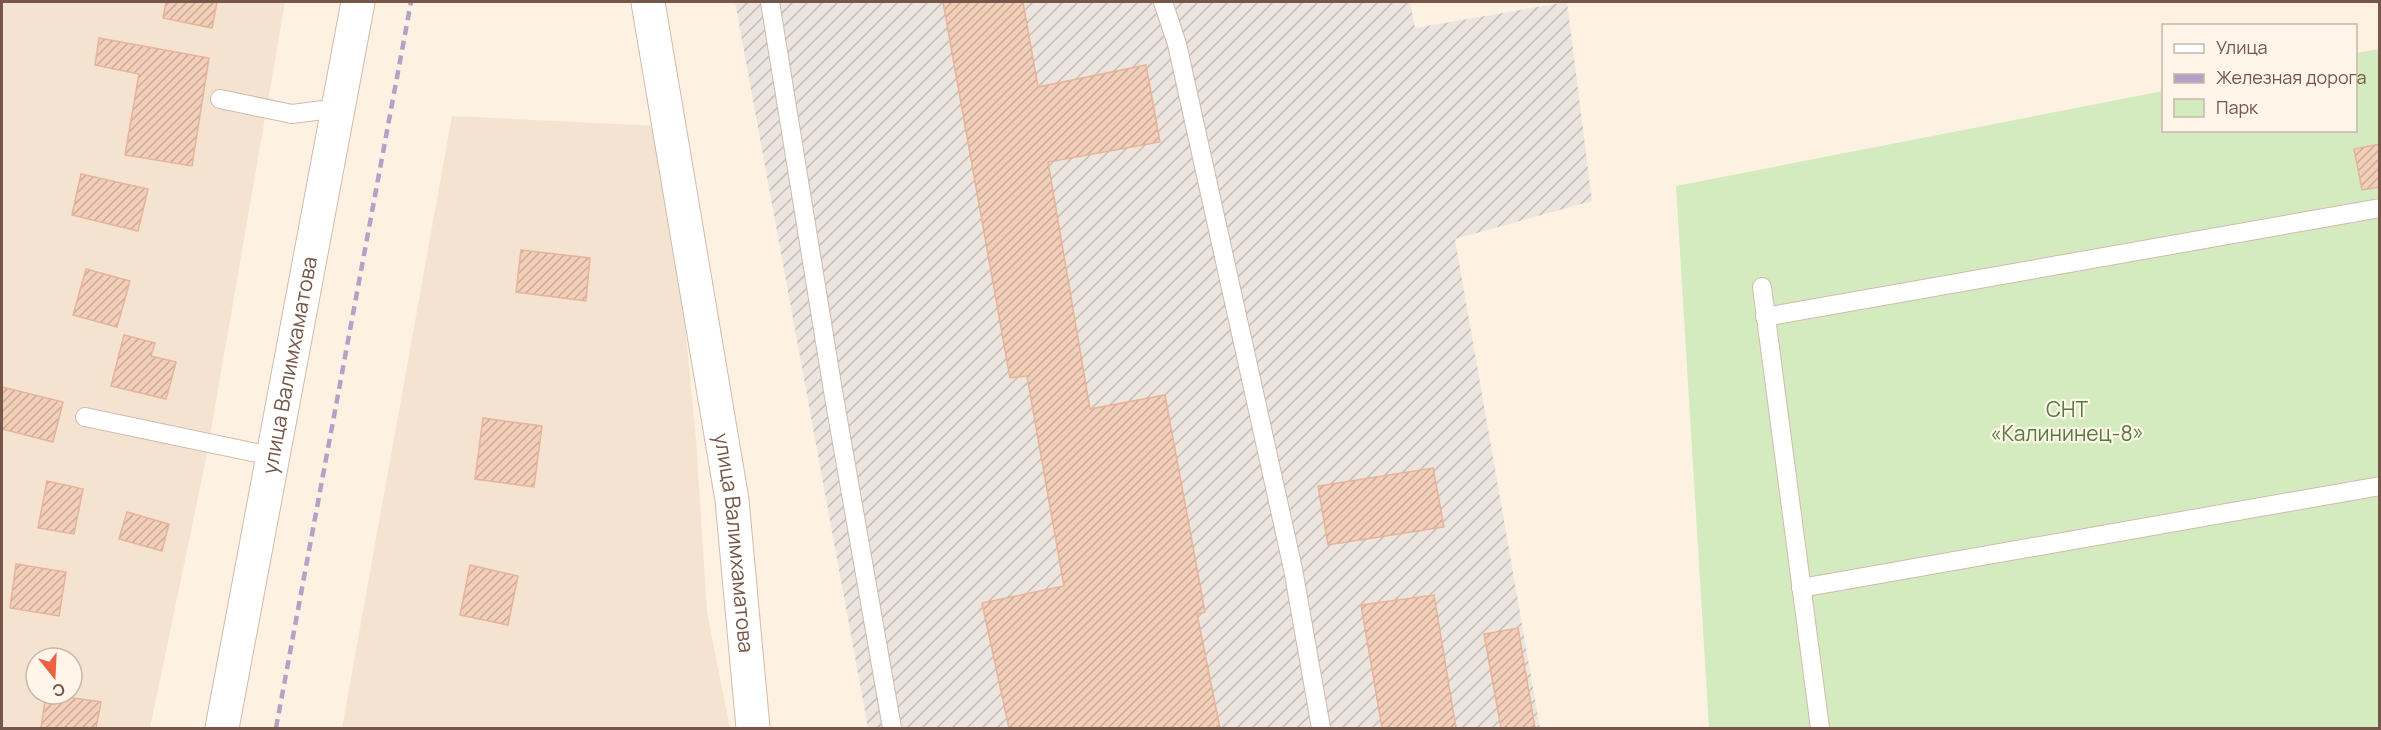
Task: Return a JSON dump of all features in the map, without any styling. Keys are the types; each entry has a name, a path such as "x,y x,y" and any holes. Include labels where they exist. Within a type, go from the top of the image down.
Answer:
{"street":[{"name":"улица Валимхаматова","path":"222,729 271,456 358,2"},
{"name":"улица Валимхаматова","path":"648,2 732,500 753,729"}],"lane":[{"path":"770,2 833,391 892,729"},
{"path":"1163,2 1180,56 1293,569 1321,729"},
{"path":"220,99 292,114 339,108"},
{"path":"1765,317 2379,208"},
{"path":"1761,287 1820,729"},
{"path":"85,417 271,456"},
{"path":"1801,588 2379,486"}],"shaded area":[{"path":"2,2 285,2 206,459 150,728 2,728"},
{"path":"735,2 1410,2 1415,28 1567,2 1592,201 1455,239 1540,728 868,728"},
{"path":"452,116 658,126 685,324 696,439 707,612 730,728 342,728"}],"green space":[{"name":"СНТ «Калининец-8»","path":"2379,49 2379,728 1709,728 1676,186 2162,91 2162,132 2357,132 2357,53"}],"building":[{"path":"166,2 217,2 212,28 163,18"},
{"path":"943,2 1023,2 1038,87 1146,65 1160,142 1048,162 1090,409 1165,395 1205,612 1197,614 1220,728 1009,728 982,603 1064,586 1027,376 1010,378"},
{"path":"99,38 209,58 192,166 125,155 139,74 95,65"},
{"path":"2380,144 2380,187 2362,190 2354,149"},
{"path":"81,174 148,189 138,231 72,215"},
{"path":"521,250 590,258 586,301 516,292"},
{"path":"86,269 130,281 117,327 73,315"},
{"path":"124,335 155,343 151,356 176,362 166,399 111,386"},
{"path":"2,387 63,402 53,442 2,429"},
{"path":"483,418 542,426 534,487 475,479"},
{"path":"1433,468 1444,527 1328,545 1318,486"},
{"path":"47,481 83,489 74,534 38,528"},
{"path":"127,512 169,524 162,551 119,539"},
{"path":"16,564 66,572 59,616 10,608"},
{"path":"470,565 518,576 508,625 460,615"},
{"path":"1434,595 1456,728 1382,728 1361,605"},
{"path":"1518,628 1535,728 1501,728 1484,634"},
{"path":"84,700 101,702 96,728 41,728 44,706 84,706"}],"railway":[{"path":"276,728 411,2"}]}
